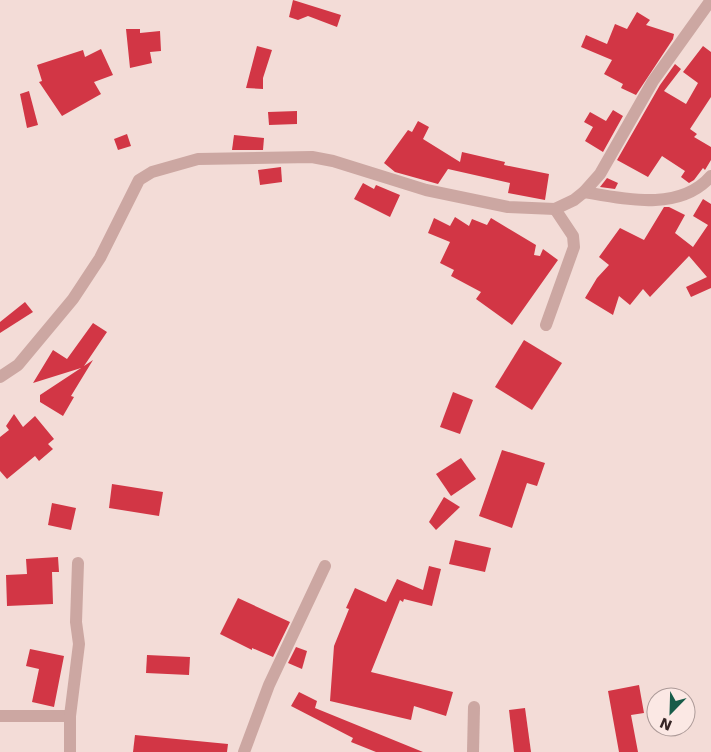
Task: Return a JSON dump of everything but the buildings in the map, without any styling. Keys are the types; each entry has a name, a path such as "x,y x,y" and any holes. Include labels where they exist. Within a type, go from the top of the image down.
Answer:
{"street":[{"path":"0,378 18,365 73,299 100,258 139,180 152,172 198,159 312,157 333,161 377,176 453,196 508,207 555,209 584,192 615,151 653,80 711,0"},
{"path":"584,192 650,200 673,198 692,191 711,176"},
{"path":"546,325 574,247 573,236 555,209"},
{"path":"70,752 70,716 79,644 76,622 78,562"},
{"path":"244,752 269,684 325,566"},
{"path":"473,752 474,707"},
{"path":"0,716 70,716"}]}
